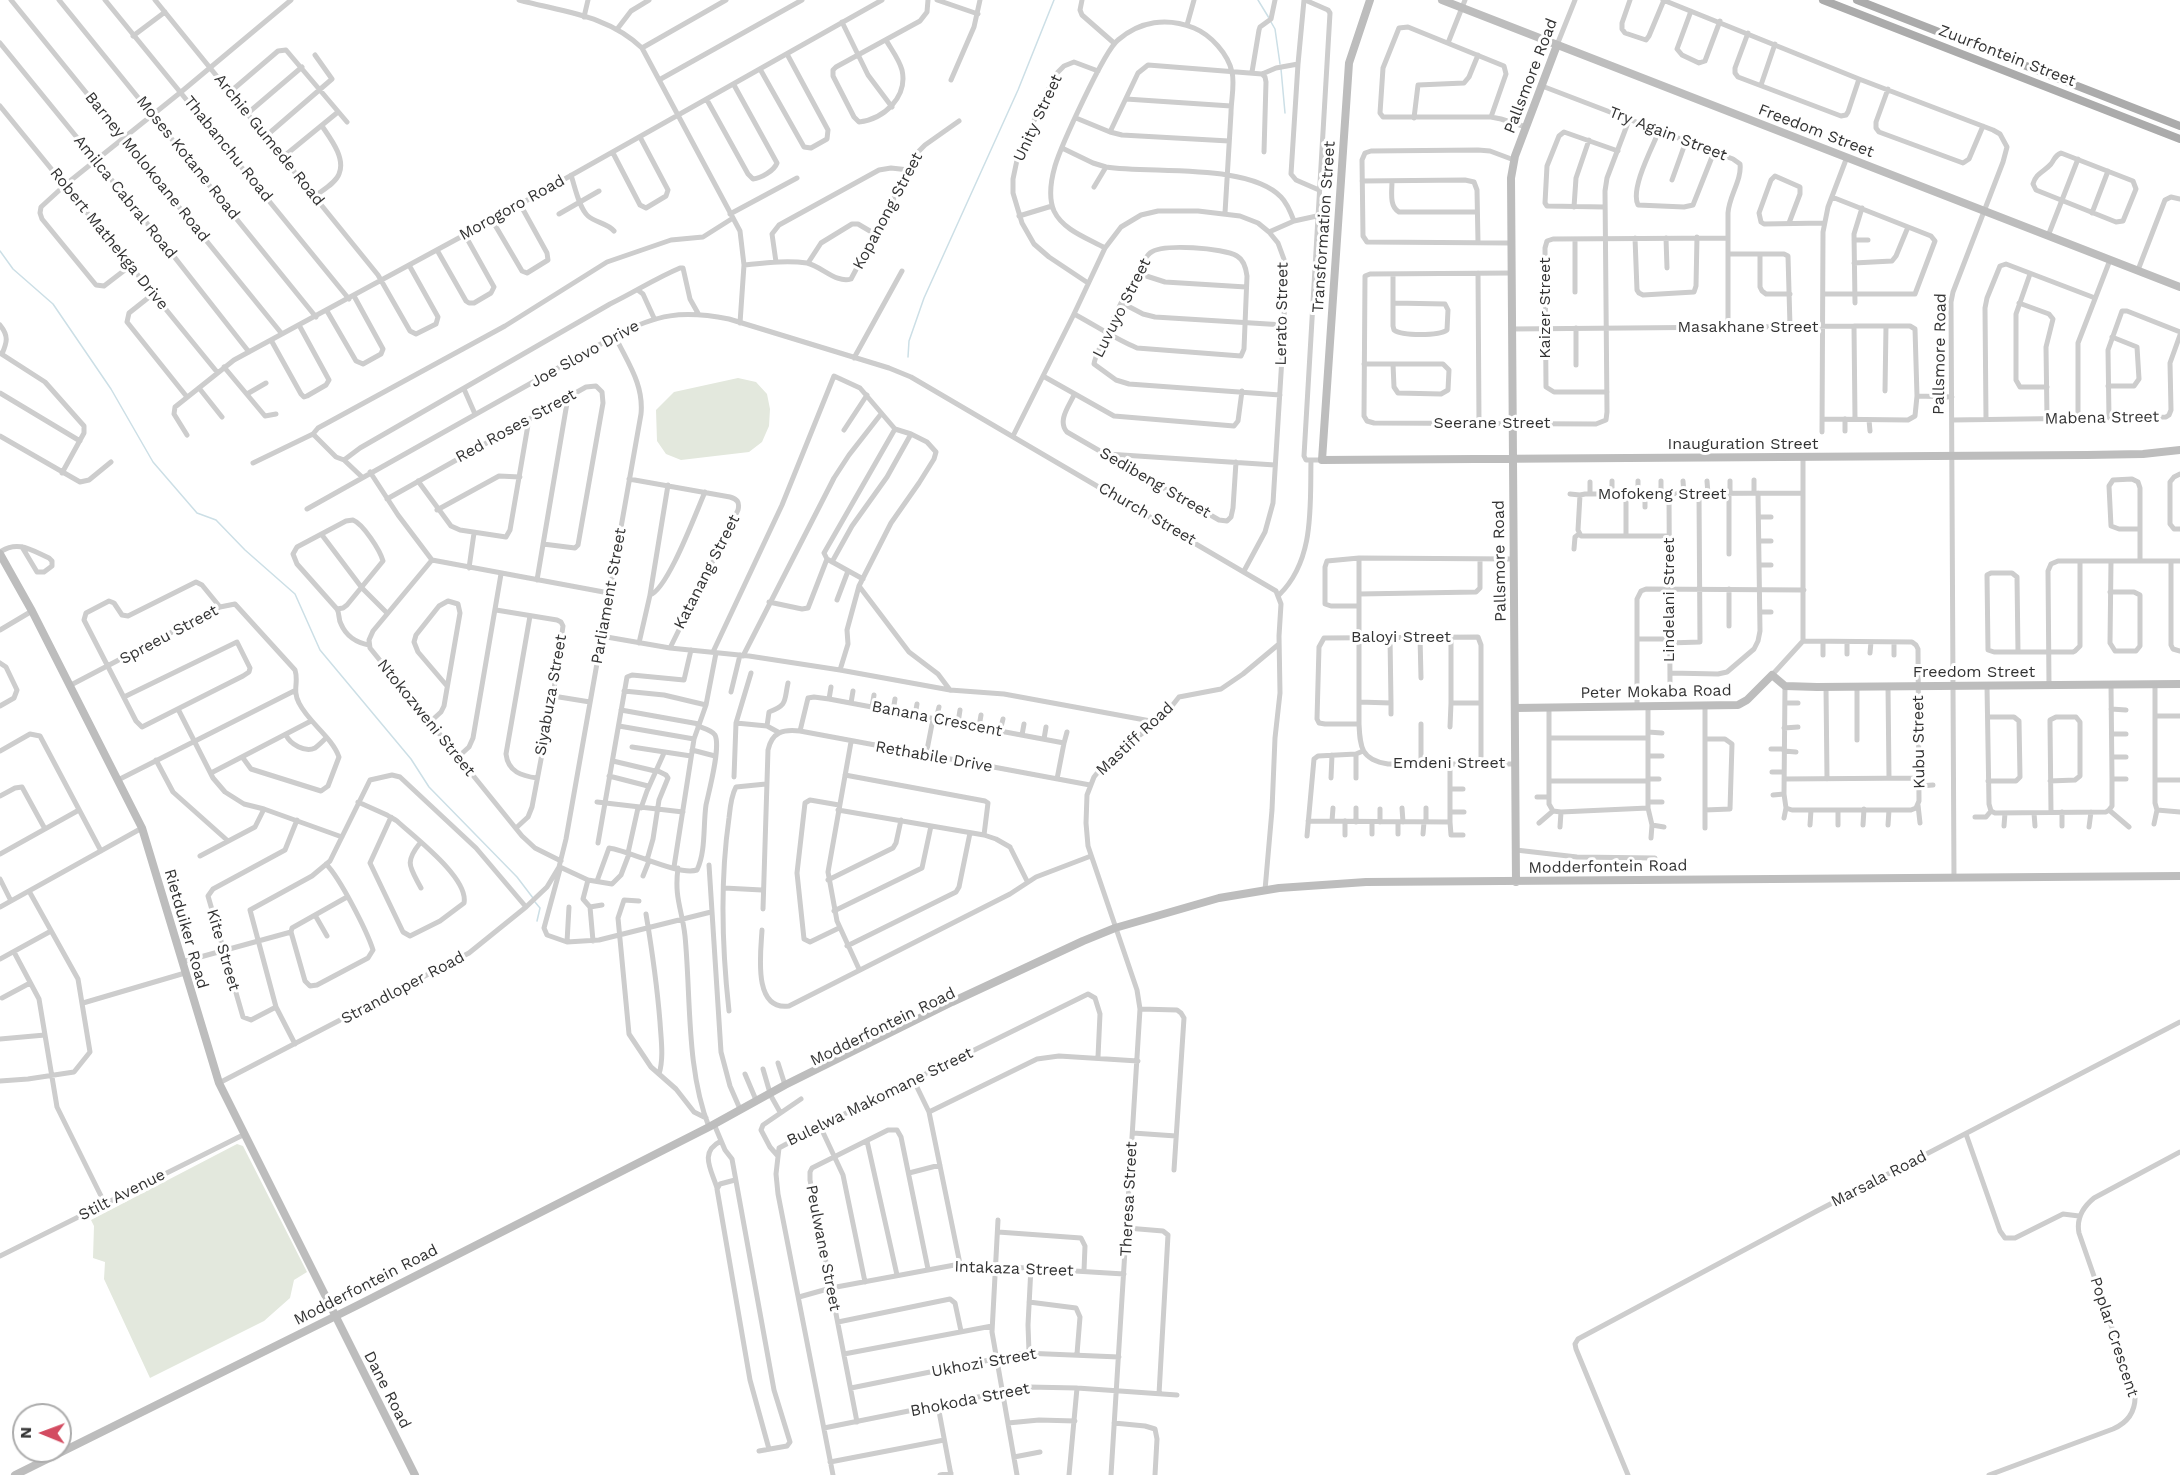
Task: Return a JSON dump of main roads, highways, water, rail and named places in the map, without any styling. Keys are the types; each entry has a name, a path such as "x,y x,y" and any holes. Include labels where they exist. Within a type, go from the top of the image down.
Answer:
{"main road":[{"name":"Zuurfontein Street","path":"1823,0 2180,139"},
{"name":"Zuurfontein Street","path":"1857,0 2180,126"}],"waterway":[{"path":"908,357 909,341 924,298 1018,90 1054,0"},
{"path":"1258,0 1269,18"},
{"path":"1271,22 1275,29 1280,64"},
{"path":"1281,69 1285,113"},
{"path":"0,251 13,269 53,304 111,389 153,462 197,513 216,520 245,550 295,594 320,650 411,759 429,787 517,877 533,898"},
{"path":"535,902 540,908 537,921"}]}
